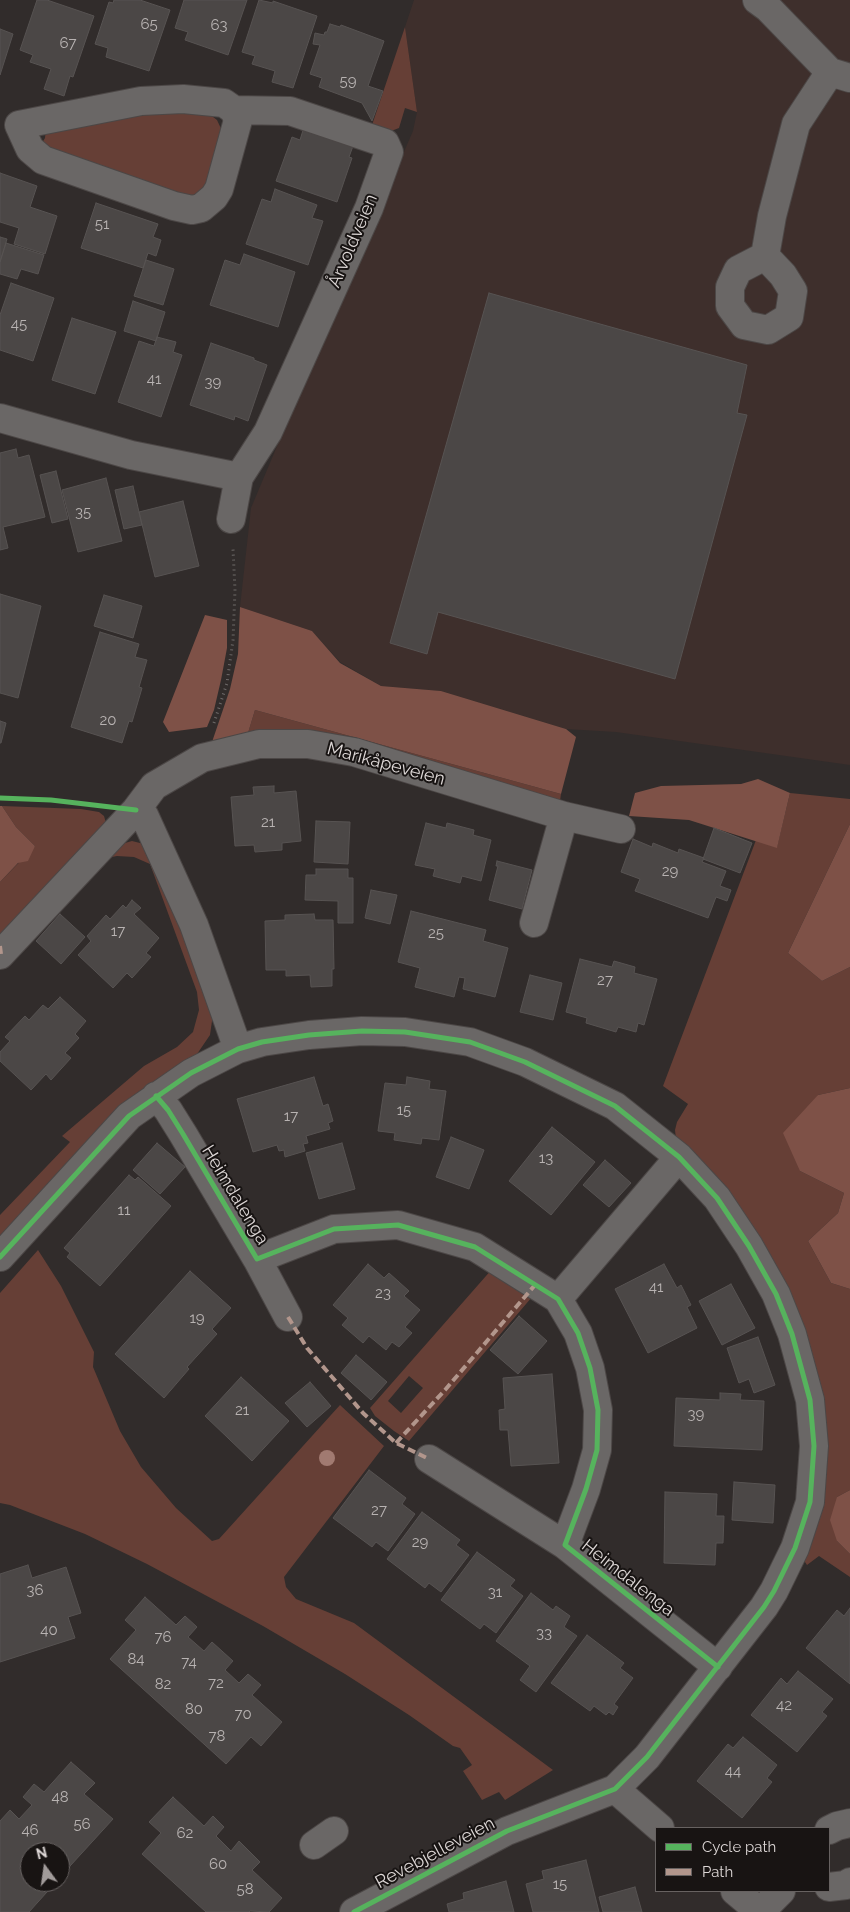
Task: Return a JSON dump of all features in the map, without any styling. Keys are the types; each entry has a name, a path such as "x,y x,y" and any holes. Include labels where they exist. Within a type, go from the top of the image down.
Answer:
{"street":[{"path":"757,0 840,75 796,124 772,216 765,256"},
{"name":"Årvoldveien","path":"191,100 224,103 234,110 238,120 219,189 214,197 201,208 192,210 174,206 44,160 30,149 10,125 141,101 191,100"},
{"name":"Årvoldveien","path":"231,519 239,478 268,432 369,208 389,152 385,143 290,111 234,110"},
{"path":"0,418 131,454 239,478"},
{"name":"Marikåpeveien","path":"0,955 136,810 154,786 202,758 259,744 308,744 354,752 564,816 622,829"},
{"path":"136,810 144,815 194,925 238,1049"},
{"path":"534,923 564,816"},
{"path":"0,1257 128,1116 191,1073 238,1049 281,1039 362,1031 405,1032 470,1042 525,1062 616,1106 679,1157 717,1198 749,1246 776,1294 792,1334 810,1400 814,1446 810,1502 796,1548 774,1591 764,1607 647,1757 615,1789 659,1827"},
{"name":"Heimdalenga","path":"156,1096 184,1134 257,1259 288,1317"},
{"path":"558,1299 679,1157"},
{"name":"Heimdalenga","path":"257,1259 334,1230 398,1225 475,1247 558,1299 578,1333 590,1368 598,1410 597,1450 586,1489 565,1545"},
{"name":"Heimdalenga","path":"429,1459 565,1545 718,1667"},
{"name":"Revebjelleveien","path":"354,1912 507,1831 615,1789"},
{"path":"830,1830 837,1826 850,1824"},
{"path":"830,1887 846,1885 850,1882"},
{"path":"736,1892 760,1912 780,1892"}],"path":[{"path":"202,758 227,683 233,640 235,590 231,519"}],"shaded area":[{"path":"414,0 850,0 850,765 616,732 566,729 441,691 381,686 340,662 312,631 240,607 251,508 413,131 417,112 405,27"},
{"path":"405,27 417,112 405,108 399,128 386,133 370,131"},
{"path":"156,109 208,113 217,120 224,135 215,179 201,196 185,201 58,154 42,143 45,138 46,127"},
{"path":"240,607 312,631 340,663 381,686 441,691 566,729 576,737 561,794 255,710 248,733 212,742 230,689 238,654"},
{"path":"205,615 227,620 227,648 214,710 207,727 169,732 163,722"},
{"path":"255,710 561,794 560,801 248,733"},
{"path":"758,779 790,793 777,848 689,820 629,816 635,793 661,786 741,784"},
{"path":"790,793 850,799 850,824 788,953 822,981 850,967 850,1088 818,1095 800,1171 844,1193 838,1213 808,1241 831,1283 850,1289 850,1490 837,1497 837,1541 850,1554 850,1577 819,1556 807,1565 803,1559 816,1528 823,1498 804,1330 786,1284 753,1227 729,1192 676,1139 675,1130 677,1122 688,1104 663,1086 756,840 777,847"},
{"path":"0,806 2,806 16,827 35,846 28,861 18,863 0,882"},
{"path":"2,806 81,809 99,812 104,816 106,823 0,941 0,882 35,846 16,827"},
{"path":"850,824 850,967 822,981 788,953"},
{"path":"132,841 148,845 157,862 213,1014 210,1035 195,1057 0,1240 0,1215 70,1142 62,1136 144,1066 177,1047 193,1032 199,1010 197,992 150,864 134,857 117,856 102,859 118,845"},
{"path":"850,1088 850,1289 831,1283 808,1241 838,1213 844,1193 800,1171 783,1133 818,1095"},
{"path":"38,1250 61,1286 94,1352 93,1367 120,1431 141,1467 176,1508 212,1541 219,1539 340,1405 384,1446 284,1577 286,1587 296,1599 354,1623 553,1770 505,1800 499,1792 482,1800 463,1771 472,1765 460,1748 453,1746 345,1674 263,1626 147,1564 85,1534 10,1505 0,1503 0,1293"},
{"path":"493,1268 532,1297 409,1441 375,1416 370,1408","holes":["409,1376 423,1388 401,1413 388,1401"]},
{"path":"850,1490 850,1554 837,1541 830,1520 837,1497"}],"building":[{"path":"37,0 47,0 94,16 73,77 70,76 64,96 44,89 51,69 30,62 33,55 20,50"},
{"path":"114,0 140,0 170,10 149,71 106,57 108,48 95,44 109,2 113,3"},
{"path":"184,0 247,0 228,55 185,40 188,32 175,28"},
{"path":"259,0 273,3 273,1 317,16 293,88 272,82 275,71 252,64 255,56 242,52"},
{"path":"330,24 340,27 341,25 384,41 368,86 383,91 372,121 362,103 319,87 322,78 310,74 320,45 313,44 315,33 324,35"},
{"path":"0,29 13,34 0,75"},
{"path":"304,127 353,146 349,157 352,158 337,202 276,181 292,137 300,140"},
{"path":"0,173 37,186 30,207 57,216 45,254 14,244 19,228 0,222"},
{"path":"275,189 317,205 312,218 323,221 308,265 246,244 262,199 271,202"},
{"path":"96,203 158,224 153,237 161,240 156,256 148,253 143,268 81,248"},
{"path":"0,237 7,239 0,262"},
{"path":"6,243 44,255 38,274 21,269 17,279 0,274 0,262"},
{"path":"244,254 295,272 278,327 210,305 225,260 240,265"},
{"path":"146,260 174,269 163,305 134,296"},
{"path":"11,283 54,298 33,361 0,350 0,315"},
{"path":"489,293 747,365 737,413 747,415 675,679 438,612 427,654 390,643"},
{"path":"133,301 165,312 156,341 124,331"},
{"path":"72,318 116,332 95,394 52,380"},
{"path":"157,337 176,342 173,352 182,355 161,417 118,402 139,341 154,346"},
{"path":"211,343 254,358 254,360 267,365 248,421 235,416 234,420 190,405"},
{"path":"16,449 18,458 29,455 45,517 3,527 8,548 0,550 0,453"},
{"path":"56,471 68,519 52,523 40,475"},
{"path":"106,478 122,541 78,552 62,490"},
{"path":"133,486 142,525 124,529 115,490"},
{"path":"183,501 199,566 155,577 139,512"},
{"path":"0,594 41,606 18,698 0,693"},
{"path":"104,595 142,606 133,638 94,626"},
{"path":"100,632 139,644 135,657 147,660 139,687 142,688 132,722 129,721 122,743 71,727"},
{"path":"0,721 6,723 1,743 0,743"},
{"path":"274,786 274,793 296,791 301,841 282,843 282,850 255,852 254,845 235,846 231,797 254,795 253,787"},
{"path":"316,821 350,822 348,864 314,862"},
{"path":"426,823 446,828 447,823 474,830 473,835 491,840 481,881 462,876 460,883 433,876 435,869 415,865"},
{"path":"714,828 752,843 740,873 703,859"},
{"path":"633,839 652,847 653,843 678,853 679,849 704,858 702,862 726,871 720,886 731,890 727,901 716,897 708,918 635,891 640,879 621,872"},
{"path":"497,861 532,870 522,909 489,900 498,866 496,866"},
{"path":"316,869 348,869 348,878 353,878 353,923 338,923 338,901 305,900 306,875 316,875"},
{"path":"371,890 397,895 390,924 365,918"},
{"path":"132,900 141,908 134,914 159,938 146,953 151,957 132,978 127,973 113,988 78,955 91,941 87,936 106,915 110,919 123,905 126,908"},
{"path":"411,911 486,930 483,941 508,948 495,997 463,989 465,978 459,977 454,997 415,987 420,968 398,962"},
{"path":"60,914 85,937 61,964 36,941"},
{"path":"314,914 315,920 333,920 334,969 332,969 332,986 311,987 310,975 286,976 286,970 266,970 265,921 285,920 285,915"},
{"path":"580,959 612,967 614,961 635,967 634,973 657,979 644,1025 638,1023 636,1032 618,1027 616,1032 586,1023 587,1018 566,1012"},
{"path":"530,975 562,983 553,1020 520,1012"},
{"path":"60,997 86,1021 75,1034 79,1038 65,1053 71,1058 51,1080 46,1074 31,1090 0,1061 0,1052 10,1041 5,1037 25,1016 29,1020 43,1005 48,1009"},
{"path":"314,1077 323,1106 328,1104 333,1121 328,1123 330,1129 306,1136 308,1143 303,1144 305,1151 285,1157 284,1150 279,1151 277,1145 253,1152 237,1099"},
{"path":"407,1077 430,1081 429,1089 446,1091 439,1140 422,1138 421,1144 394,1140 395,1133 378,1131 385,1083 406,1085"},
{"path":"552,1127 595,1162 551,1215 509,1181"},
{"path":"451,1137 484,1150 469,1189 436,1177"},
{"path":"157,1143 185,1167 160,1194 133,1170"},
{"path":"342,1143 355,1189 319,1199 306,1153"},
{"path":"605,1160 631,1183 609,1207 583,1185"},
{"path":"129,1175 135,1180 138,1177 171,1206 100,1286 67,1257 70,1253 64,1248"},
{"path":"368,1264 384,1278 389,1273 409,1291 404,1296 420,1310 405,1327 412,1333 399,1347 392,1342 386,1350 369,1336 363,1343 342,1325 348,1318 333,1305"},
{"path":"664,1264 677,1288 681,1285 691,1305 687,1307 697,1328 648,1353 615,1289"},
{"path":"190,1271 231,1308 212,1329 217,1334 187,1367 189,1369 164,1398 115,1354"},
{"path":"731,1284 755,1328 722,1345 699,1301"},
{"path":"519,1316 547,1341 518,1374 490,1350"},
{"path":"758,1337 775,1385 754,1393 749,1379 739,1383 727,1348"},
{"path":"356,1355 387,1382 371,1400 341,1373"},
{"path":"552,1374 559,1463 511,1466 508,1430 500,1430 499,1410 505,1409 503,1378"},
{"path":"241,1377 289,1421 252,1461 205,1416"},
{"path":"310,1382 331,1406 307,1427 285,1403"},
{"path":"720,1393 741,1394 740,1400 764,1401 762,1450 674,1446 676,1398 720,1400"},
{"path":"369,1470 406,1498 402,1504 415,1514 388,1551 376,1542 372,1547 333,1518"},
{"path":"734,1482 775,1485 773,1523 732,1520"},
{"path":"665,1492 717,1494 716,1516 724,1516 723,1543 716,1543 715,1565 664,1563"},
{"path":"422,1512 460,1540 456,1545 469,1555 441,1592 429,1583 425,1588 387,1559"},
{"path":"477,1552 515,1580 510,1586 523,1596 496,1633 484,1624 480,1629 441,1600"},
{"path":"28,1565 32,1578 66,1567 81,1613 68,1617 75,1638 0,1662 0,1574"},
{"path":"531,1593 553,1610 556,1606 570,1616 564,1627 577,1636 536,1692 520,1680 530,1666 496,1641"},
{"path":"145,1597 176,1625 185,1616 197,1627 188,1637 204,1651 212,1642 233,1661 225,1670 239,1683 248,1674 261,1685 252,1695 282,1722 261,1746 251,1737 226,1764 110,1659 136,1630 125,1620"},
{"path":"850,1608 850,1684 806,1648 837,1610 844,1616"},
{"path":"587,1635 624,1663 620,1668 633,1678 614,1704 618,1707 613,1715 609,1712 606,1715 594,1706 590,1711 551,1683"},
{"path":"798,1671 833,1699 822,1712 827,1716 797,1752 751,1715 781,1678 787,1684"},
{"path":"743,1737 777,1765 767,1778 772,1782 742,1818 697,1781 728,1744 733,1748"},
{"path":"71,1762 95,1783 84,1794 113,1819 70,1866 70,1842 20,1842 20,1892 47,1892 29,1912 0,1912 0,1821 10,1810 19,1819 32,1805 23,1797 34,1784 44,1792"},
{"path":"173,1797 204,1826 213,1816 224,1827 216,1836 231,1851 239,1841 260,1862 252,1870 282,1898 269,1912 206,1912 142,1854 161,1833 149,1822"},
{"path":"586,1860 599,1912 533,1912 526,1884 544,1879 542,1871"},
{"path":"506,1881 514,1912 449,1912 447,1904 464,1899 463,1893"},
{"path":"635,1887 642,1912 603,1912 599,1897"}],"marked path":[{"path":"0,946 1,954"},
{"path":"396,1443 445,1390 535,1285"},
{"path":"288,1317 307,1348 363,1413 396,1443 429,1459"}],"cycle path":[{"path":"0,798 51,800 136,810"},
{"path":"0,1257 129,1116 191,1073 238,1049 262,1042 309,1035 362,1031 405,1032 470,1042 525,1062 615,1106 679,1157 717,1198 749,1246 776,1294 792,1334 810,1400 814,1446 810,1502 795,1548 764,1607 647,1757 615,1789 507,1831 354,1912"},
{"path":"156,1096 168,1110 183,1134 257,1259 334,1229 398,1225 475,1247 558,1299 578,1333 590,1368 598,1410 597,1450 586,1489 565,1545 718,1667"}]}
